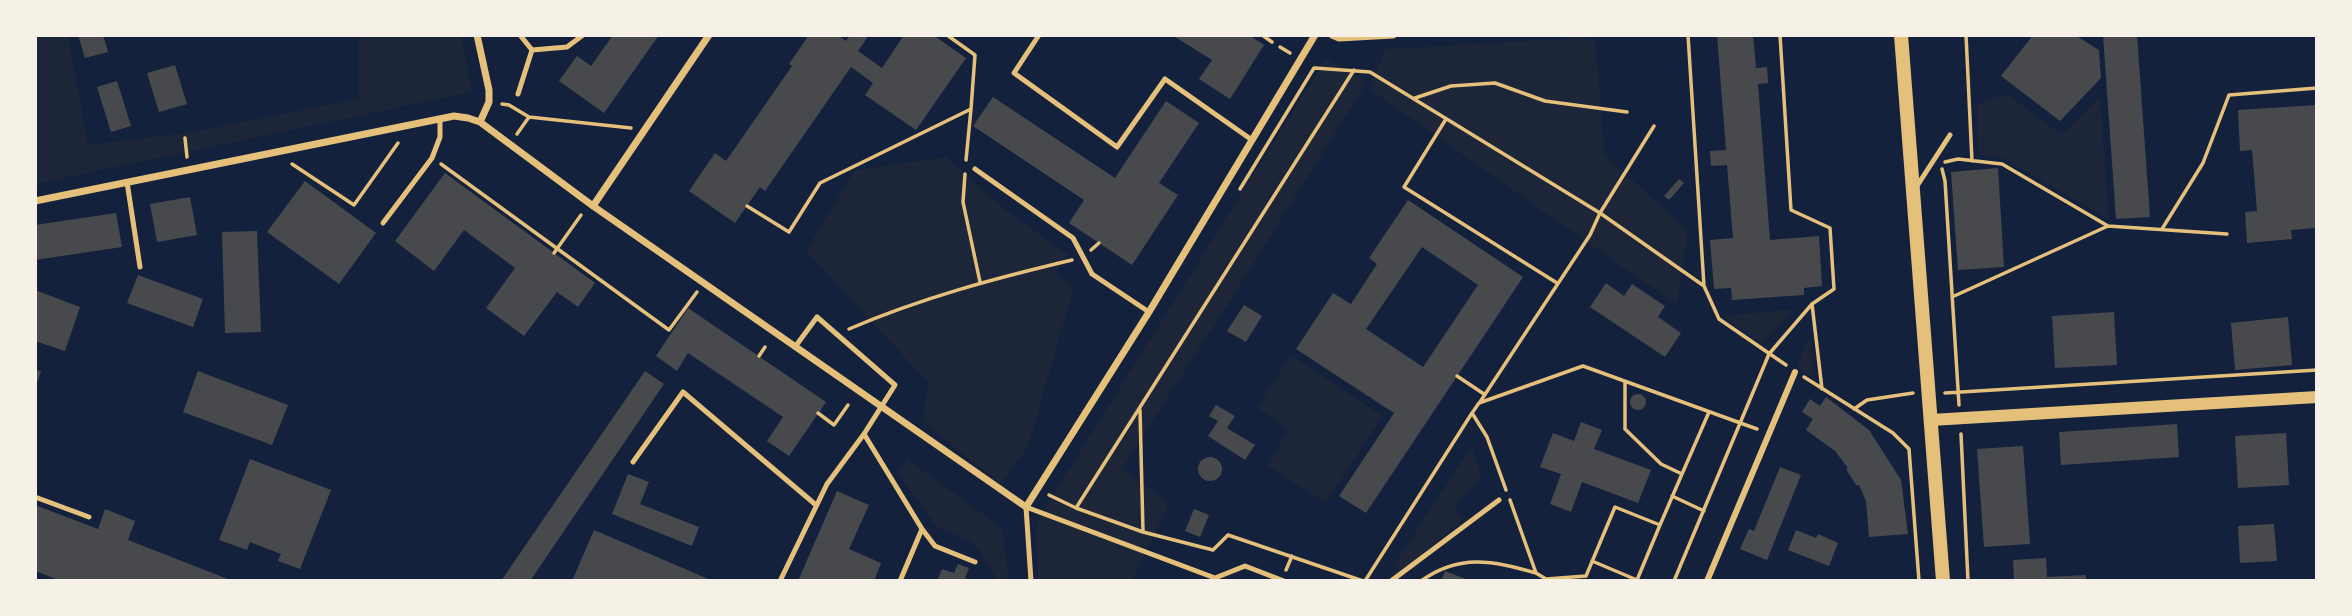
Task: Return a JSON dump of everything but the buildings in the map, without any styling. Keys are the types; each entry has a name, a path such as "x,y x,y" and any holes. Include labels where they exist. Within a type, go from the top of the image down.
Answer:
{"main road":[{"path":"1901,35 1943,581"}],"street":[{"path":"477,35 489,90 489,102 480,122"},
{"path":"593,206 709,35"},
{"path":"35,201 454,116 468,118 480,122 593,206 1026,507 1149,312 1315,35"},
{"path":"1332,35 1339,38 1393,35"},
{"path":"1707,581 1795,372"},
{"path":"1931,420 2317,397"}],"lane":[{"path":"520,35 532,50"},
{"path":"532,50 567,47 583,35"},
{"path":"1039,35 1014,73 1117,147 1165,79 1252,140"},
{"path":"518,94 532,50"},
{"path":"383,223 432,158 440,137 440,119"},
{"path":"1913,192 1950,135"},
{"path":"975,169 1073,238 1092,274 1149,312"},
{"path":"127,182 140,267"},
{"path":"780,581 827,484 864,434 895,385 817,317 795,347"},
{"path":"633,462 683,392 816,505"},
{"path":"864,434 935,546 975,562"},
{"path":"35,496 89,517"},
{"path":"1391,581 1499,500"},
{"path":"1031,581 1026,507 1215,578 1245,566 1284,581"},
{"path":"900,581 922,528"}],"path":[{"path":"947,35 975,55 963,202 980,282"},
{"path":"1262,35 1272,42"},
{"path":"1688,35 1703,286 1719,319 1795,372 1893,433 1909,449 1919,581"},
{"path":"1674,581 1769,354 1812,304 1834,289 1830,228 1791,210 1780,35"},
{"path":"1966,35 1972,161"},
{"path":"1314,68 1370,72 1600,213 1703,286"},
{"path":"1076,508 1354,71"},
{"path":"1415,98 1451,86 1495,83 1545,102 1627,112"},
{"path":"2162,229 2203,163 2229,95 2317,88"},
{"path":"489,102 509,104 529,117 635,128"},
{"path":"747,206 789,232 820,183 971,109"},
{"path":"519,131 529,117"},
{"path":"1447,118 1404,187 1557,284"},
{"path":"1058,499 1143,532 1213,550 1228,534 1364,581 1590,234 1600,213 1654,126"},
{"path":"292,164 354,205 398,144"},
{"path":"432,158 669,330 694,296"},
{"path":"1968,581 1945,181 1940,163 1958,159 2002,164 2108,226 2227,234"},
{"path":"554,253 581,215"},
{"path":"1952,297 2108,226"},
{"path":"837,334 886,313 980,282 1083,257 1099,243"},
{"path":"1812,304 1822,389"},
{"path":"759,356 765,347"},
{"path":"1479,403 1583,366 1741,422 1769,435"},
{"path":"1854,409 1867,400 1905,393 2317,370"},
{"path":"1457,376 1484,394"},
{"path":"1625,381 1625,429 1661,464 1682,474"},
{"path":"818,413 834,425 848,405"},
{"path":"1140,407 1143,532"},
{"path":"1592,561 1639,580 1709,411"},
{"path":"1472,413 1487,438 1536,573"},
{"path":"1672,496 1704,511"},
{"path":"1421,581 1447,568 1475,561 1507,565 1536,573 1547,580 1585,579 1615,507 1660,525"}],"shaded area":[{"path":"68,35 88,145 193,132 359,99 359,35 461,35 472,92 35,184 35,38"},
{"path":"1579,38 1595,40 1605,156 1688,230 1677,305 1369,89 1386,49"},
{"path":"1326,58 1367,82 1122,468 1169,503 1132,581 1039,581 1035,529 1048,503"},
{"path":"2007,94 2062,135 2100,96 2109,220 2003,158 1979,155 1977,105"},
{"path":"946,157 1002,207 1068,255 1055,274 1074,287 1028,447 1000,484 922,421 928,382 806,251 855,170"},
{"path":"1795,309 1762,344 1723,316"},
{"path":"1807,341 1811,341 1813,378 1797,368"},
{"path":"1290,355 1383,416 1326,503 1268,466 1288,429 1257,408"},
{"path":"1472,445 1481,479 1454,506 1463,520 1403,570 1393,567"},
{"path":"907,459 1002,528 1009,580 997,579 974,543 937,527 898,473"}]}
